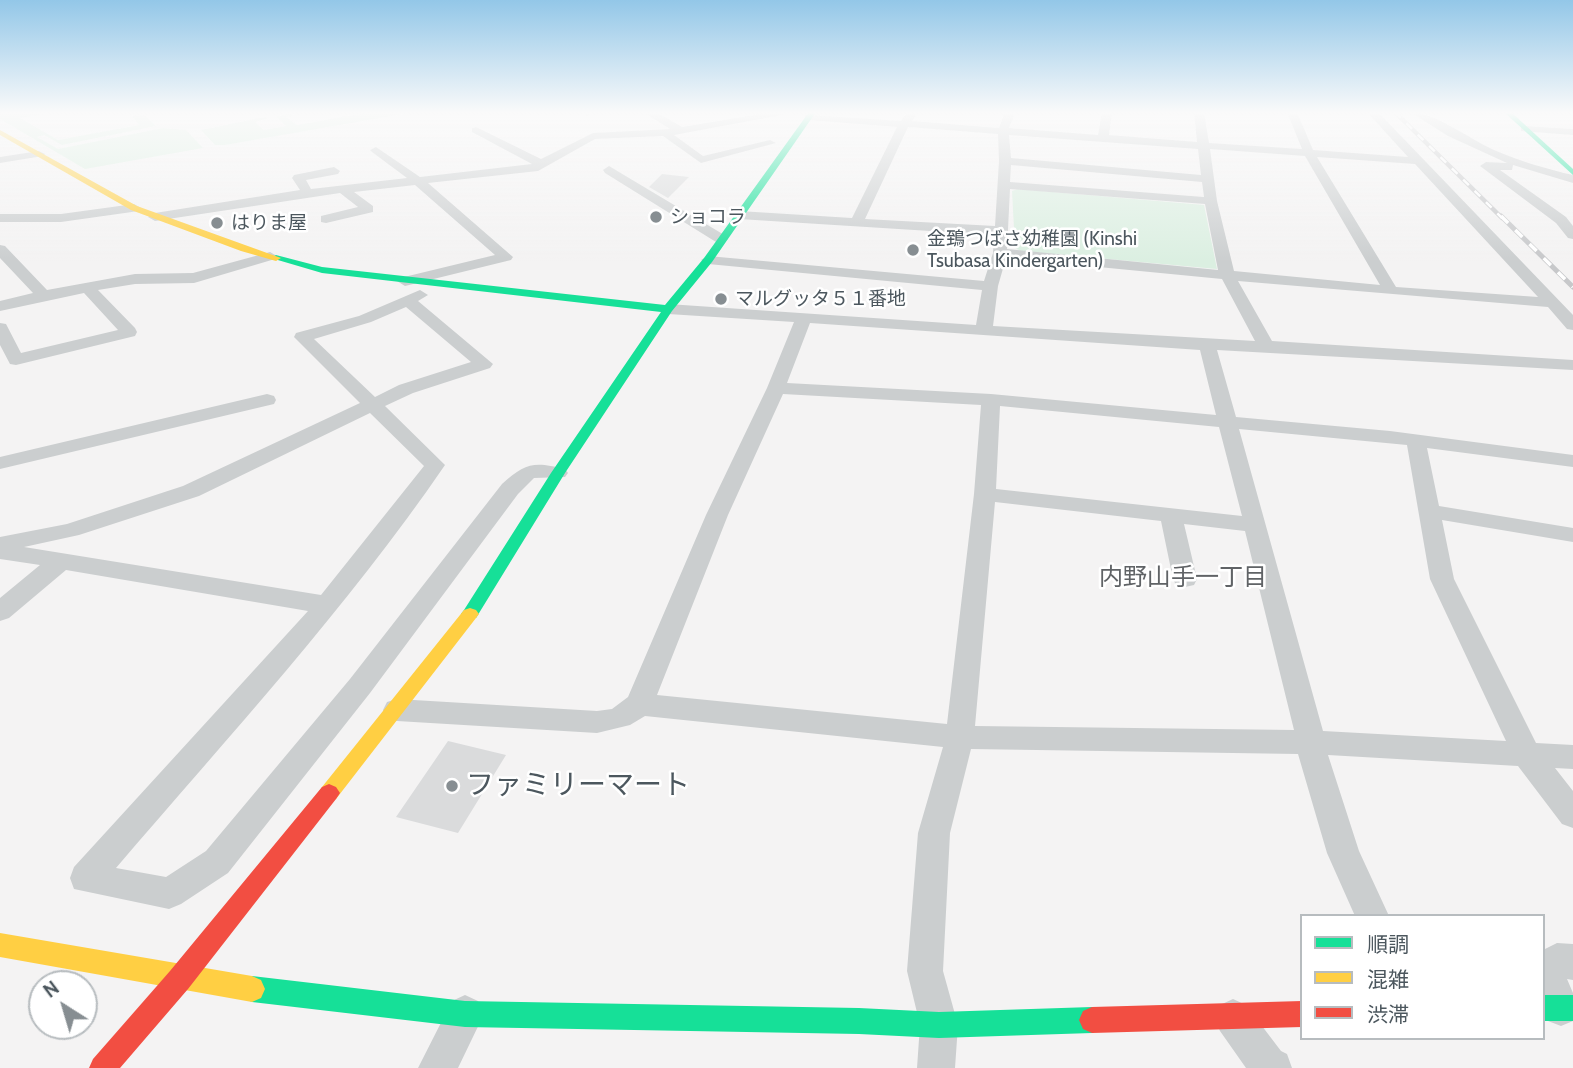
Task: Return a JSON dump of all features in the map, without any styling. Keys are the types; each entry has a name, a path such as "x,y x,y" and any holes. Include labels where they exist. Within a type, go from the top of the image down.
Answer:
{"street":[{"path":"53,162 134,208 197,234 322,270 406,290 442,284 668,309 804,319 1573,365"},
{"path":"392,162 506,257 406,290 365,319 302,337 435,465 402,511 326,605 86,878 169,892 217,862 360,687 510,489 529,471 558,473"},
{"path":"537,162 541,164"},
{"path":"155,217 308,193 534,168 545,162"},
{"path":"102,1068 179,980 473,610 558,473 668,309 708,260 774,162"},
{"path":"857,222 886,162"},
{"path":"984,329 990,286 1000,253 1005,162"},
{"path":"1014,162 1208,179"},
{"path":"1206,162 1211,201 1227,275 1266,346"},
{"path":"1314,162 1391,291"},
{"path":"1417,162 1573,325"},
{"path":"1518,162 1573,179"},
{"path":"1533,168 1486,166 1561,220 1573,236"},
{"path":"308,193 298,177 334,170"},
{"path":"609,170 721,239"},
{"path":"1004,185 1211,201"},
{"path":"326,219 368,209 343,189"},
{"path":"0,218 61,218 134,208"},
{"path":"739,215 1002,231"},
{"path":"0,249 43,295"},
{"path":"1000,253 1391,291 1552,303"},
{"path":"0,306 43,295 135,279 194,278 270,256"},
{"path":"708,260 990,286"},
{"path":"0,328 16,360 129,332 88,288"},
{"path":"0,545 71,530 191,491 407,389 484,364 406,290"},
{"path":"397,709 455,715 597,722 612,721 628,715 639,704 717,515 776,388 804,319"},
{"path":"1207,345 1308,724 1309,742 1343,853 1371,914"},
{"path":"776,388 991,400 1390,437 1573,461"},
{"path":"0,463 267,400"},
{"path":"936,1068 939,1025 925,971 934,833 960,737 985,494 991,400"},
{"path":"1416,442 1442,579 1527,755 1573,814"},
{"path":"985,494 1255,525"},
{"path":"1427,511 1573,535"},
{"path":"1171,515 1185,579"},
{"path":"0,551 326,605"},
{"path":"0,612 61,561"},
{"path":"639,704 960,737 1309,742 1573,757"},
{"path":"0,945 179,980 404,1009 465,1014 939,1025 1300,1014"},
{"path":"1559,1008 1549,985 1549,971 1557,961 1573,962"},
{"path":"437,1068 465,1014"},
{"path":"1233,1017 1267,1065 1273,1068"}],"green space":[{"path":"73,162 125,162 85,169"},
{"path":"1018,189 1204,205 1217,269 1021,251 1015,248 1012,191"}],"building":[{"path":"662,174 689,177 668,198 649,187"},
{"name":"ファミリーマート","path":"448,741 506,755 458,833 396,817"}],"railway":[{"path":"1445,162 1502,218"},
{"path":"1501,216 1573,287"}],"traffic: fast":[{"path":"668,309 708,260 778,162"},
{"path":"1561,162 1573,173"},
{"path":"276,258 322,270 668,309 558,473 470,614"},
{"path":"252,989 465,1014 859,1021 939,1025 1092,1020"},
{"path":"1545,1008 1573,1008"}],"traffic: slow":[{"path":"53,162 134,208 244,249 276,258"},
{"path":"329,793 470,614"},
{"path":"0,945 252,989"}],"traffic: jam":[{"path":"102,1068 179,980 329,793"},
{"path":"1092,1020 1300,1014"}],"place":[{"name":"ショコラ","path":"656,217"},
{"name":"はりま屋","path":"217,223"},
{"name":"金鵄つばさ幼稚園 (Kinshi Tsubasa Kindergarten)","path":"913,250"},
{"name":"マルグッタ５１番地","path":"721,299"},
{"name":"ファミリーマート","path":"452,786"}],"district":[{"name":"内野山手一丁目","path":"1183,578"}]}
